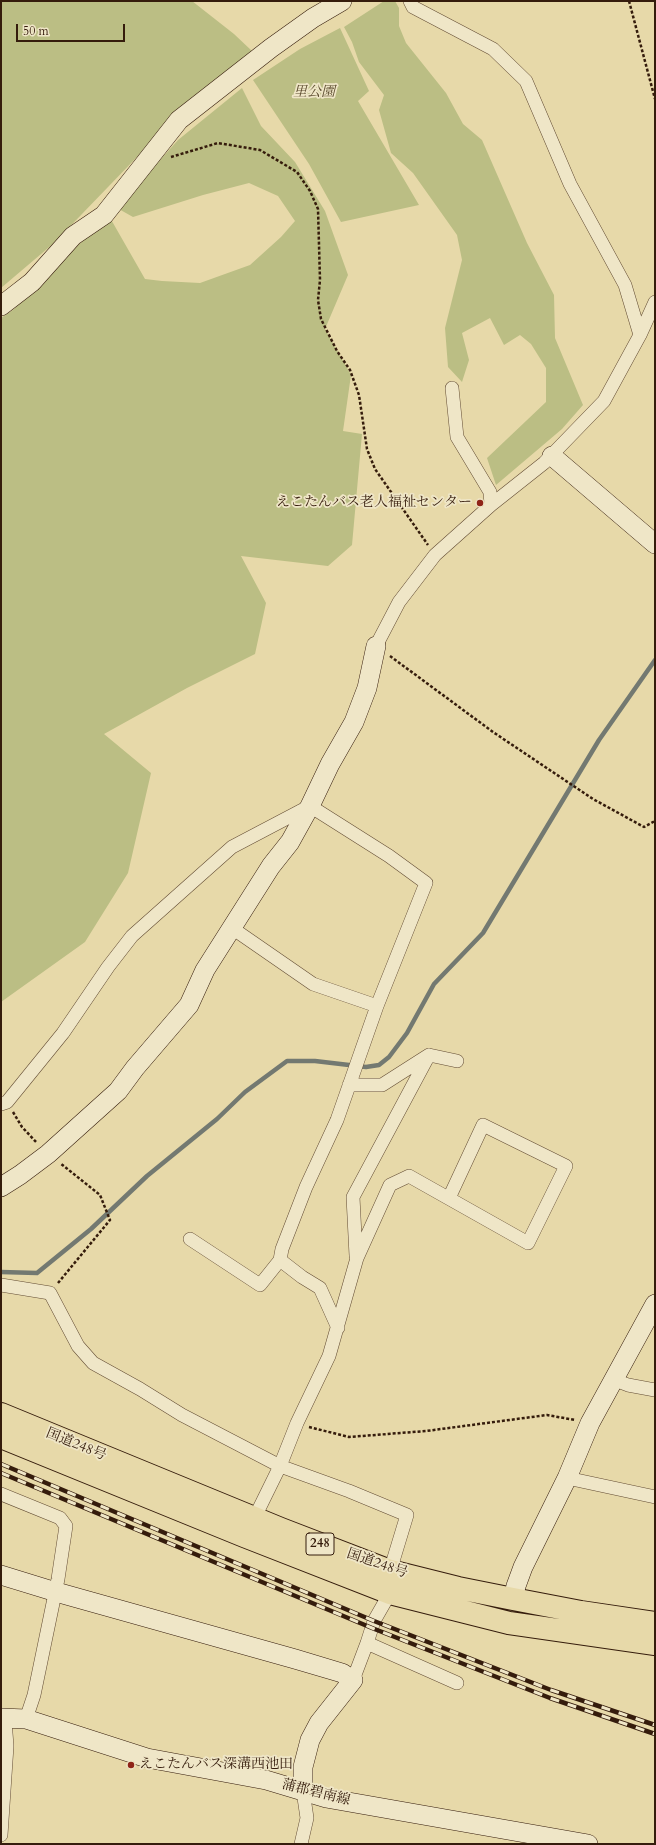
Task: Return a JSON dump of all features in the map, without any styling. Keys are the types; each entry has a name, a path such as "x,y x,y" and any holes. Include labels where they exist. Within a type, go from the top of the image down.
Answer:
{"highway":[{"name":"国道248号","path":"1,1414 390,1571 458,1588 513,1599 581,1612 655,1623"},
{"name":"国道248号","path":"1,1437 244,1536 390,1593 509,1623 655,1644"}],"street":[{"path":"1,306 32,282 73,236 104,215 180,120 271,48 313,18 342,1"},
{"path":"410,1 413,6 493,49 526,81 570,184 625,285 640,335"},
{"path":"1,1187 48,1154 118,1091 135,1068 189,1005 206,970 232,928 271,866 290,842 310,806 330,764 354,722 367,688 376,646 399,602 435,555 491,505 552,456 604,402 640,335 655,302"},
{"path":"452,388 457,438 490,492 491,505"},
{"path":"552,456 655,544"},
{"path":"190,1238 260,1285 280,1260 282,1249 306,1188 336,1120 377,1006 426,883 389,856 310,806"},
{"path":"4,1103 63,1033 108,967 132,936 232,847 310,806"},
{"path":"232,928 313,984 377,1006"},
{"path":"349,1085 382,1085 429,1055 457,1061"},
{"path":"357,1258 353,1197 429,1055"},
{"path":"244,1536 280,1466 297,1424 329,1356 357,1258 390,1185 409,1176 528,1243 566,1166 483,1125 449,1198"},
{"path":"280,1260 302,1277 320,1288 338,1328"},
{"path":"1,1286 50,1293 78,1346 93,1363 140,1389 182,1415 280,1466 349,1491 407,1515 390,1571"},
{"path":"513,1599 523,1567 567,1478 590,1423 615,1380 655,1304"},
{"path":"615,1380 628,1385 655,1390"},
{"path":"567,1478 655,1498"},
{"path":"1,1494 60,1518 66,1526 56,1592 34,1695 26,1719"},
{"path":"1,1575 56,1592 295,1659 342,1674 353,1680"},
{"path":"301,1844 307,1818 303,1791 304,1767 310,1740 319,1723 353,1680 368,1643 374,1621 390,1593"},
{"path":"368,1643 457,1683"},
{"path":"1,1835 7,1746 3,1719"},
{"name":"蒲郡碧南線","path":"3,1719 26,1719 147,1758 266,1780 326,1798 588,1844"}],"path":[{"path":"629,1 655,99"},
{"path":"144,165 218,143 260,150 297,172 310,191 318,209 320,280 318,300 321,319 336,351 350,370 359,395 367,450 375,469 435,555"},
{"path":"376,646 493,732 579,790 644,828 655,820"},
{"path":"4,1103 22,1127 48,1154 100,1195 110,1220 50,1293"},
{"path":"297,1424 349,1437 426,1430 547,1415 590,1423"}],"green space":[{"path":"1,1 192,1 234,34 252,51 136,158 54,243 1,288"},
{"path":"384,1 395,1 399,8 399,26 406,43 446,93 463,124 482,140 527,243 554,295 555,338 583,405 562,429 496,485 487,458 546,402 546,368 531,344 520,335 504,345 490,318 462,333 469,360 462,382 448,367 445,328 462,260 457,235 413,173 391,153 379,110 384,95 359,62 352,42 344,27"},
{"name":"里公園","path":"340,28 369,91 358,101 419,205 341,222 309,164 253,80 300,49"},
{"path":"242,88 261,126 295,162 325,211 348,275 325,329 351,375 343,431 362,434 352,545 328,566 241,556 266,603 255,654 187,688 104,734 151,773 128,873 85,942 1,1002 1,318 13,310 109,216 145,279 200,283 250,265 281,237 295,221 278,196 249,183 203,195 133,217 117,208 178,140"}],"waterway":[{"path":"1,1272 37,1273 91,1229 147,1176 217,1119 245,1092 287,1061 315,1061 366,1067 379,1065 389,1057 407,1033 434,984 483,933 599,740 655,660"}],"railway":[{"path":"1,1464 374,1621 551,1690 655,1725"},
{"path":"1,1473 372,1628 550,1698 655,1734"}],"place":[{"name":"えこたんバス老人福祉センター","path":"480,503"},
{"name":"えこたんバス深溝西池田","path":"131,1765"}]}
